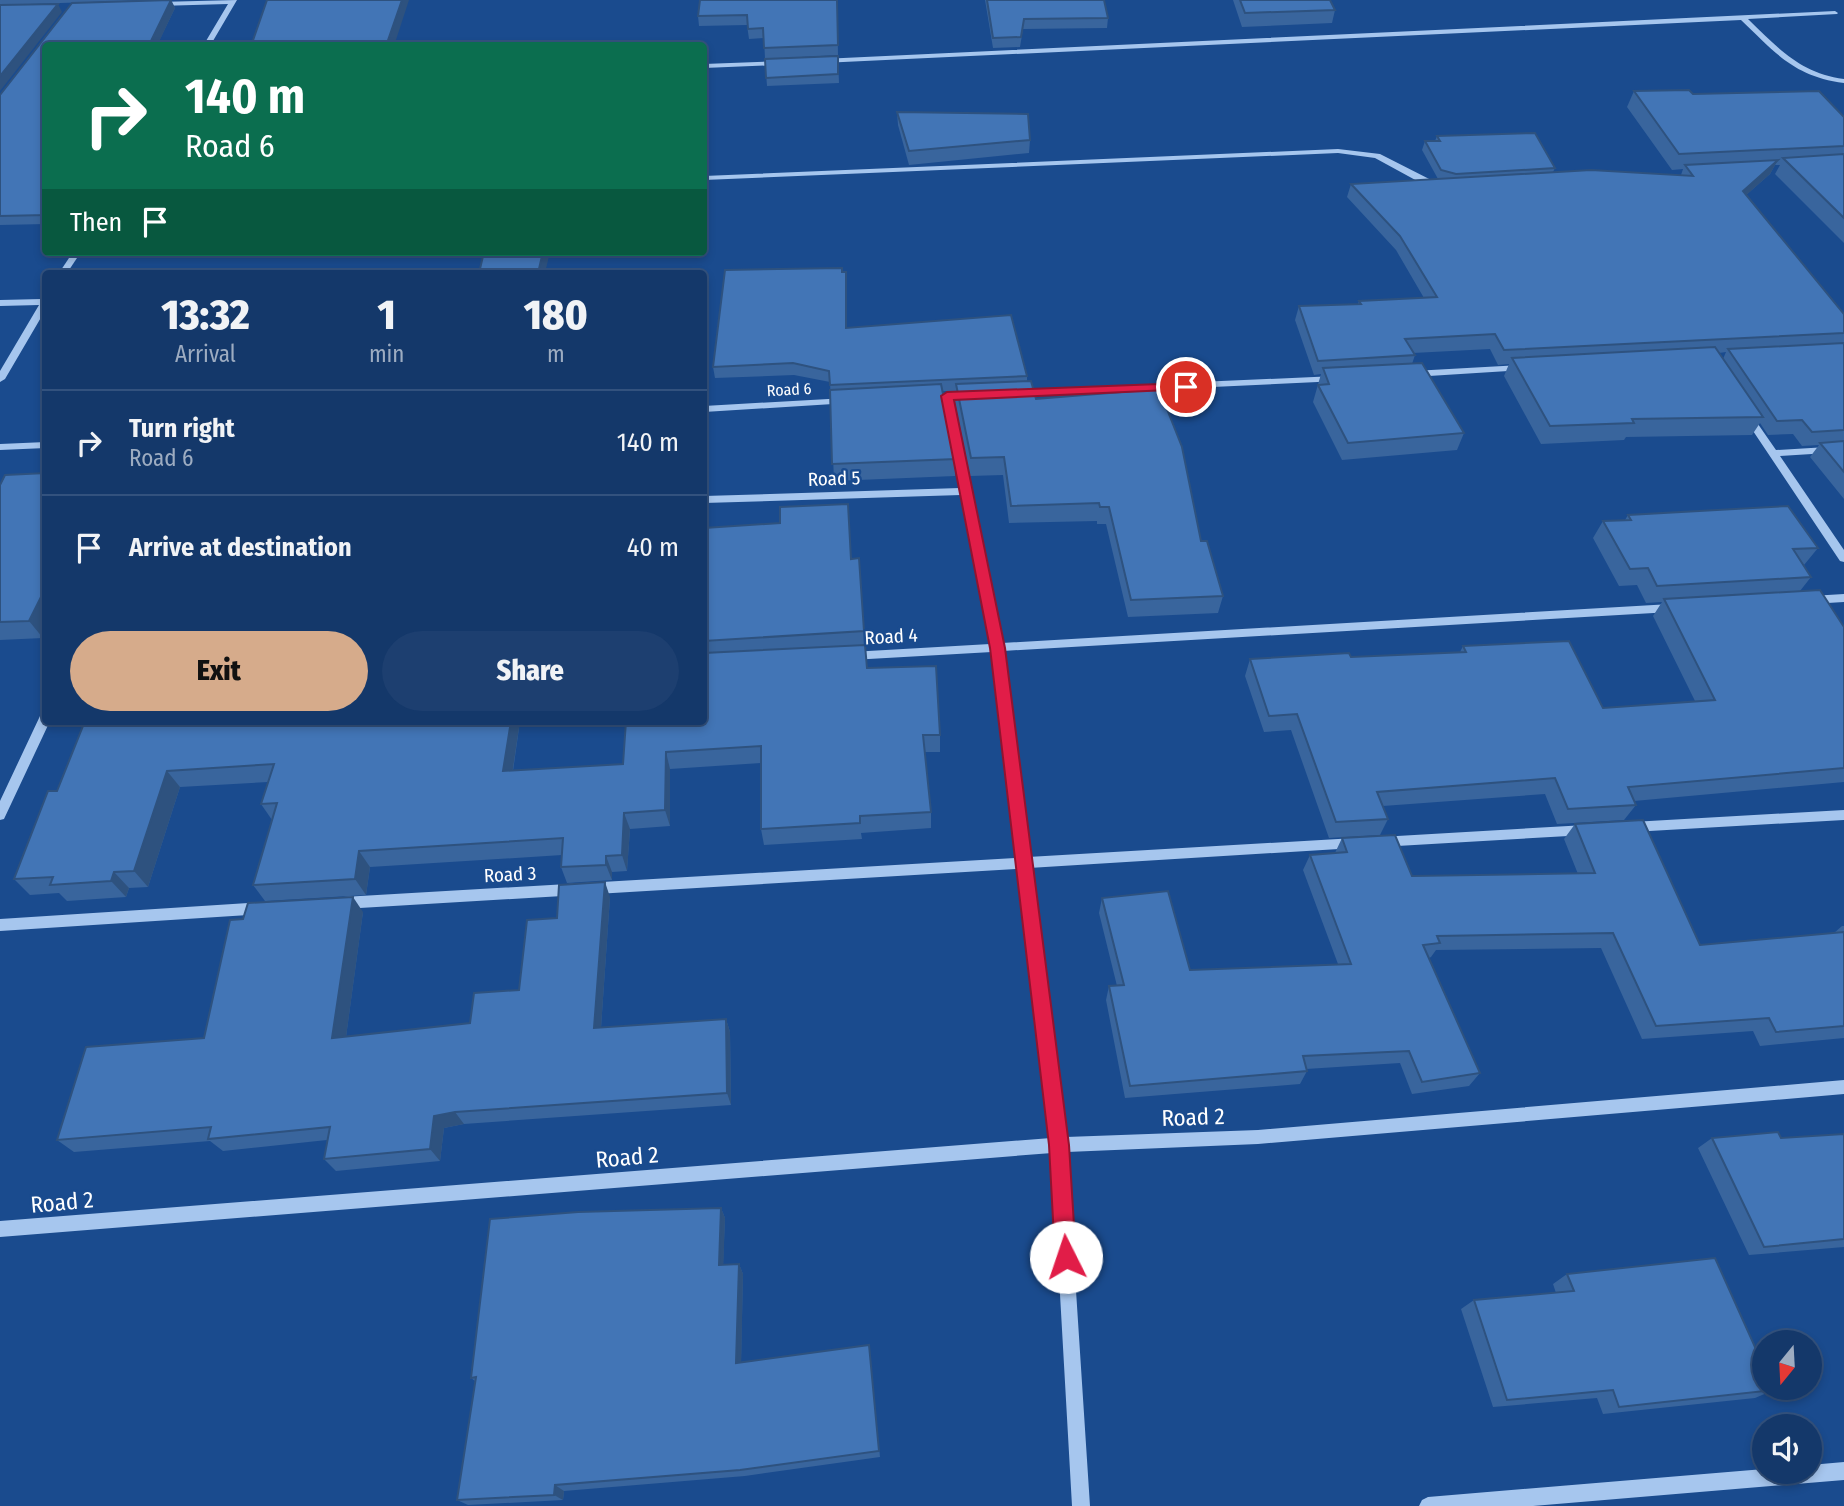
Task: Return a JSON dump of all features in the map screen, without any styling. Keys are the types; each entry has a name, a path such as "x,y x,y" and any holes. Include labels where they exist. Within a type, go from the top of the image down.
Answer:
{"street":[{"path":"153,4 234,1"},
{"path":"208,42 234,1"},
{"path":"814,61 1835,13"},
{"path":"1742,17 1798,68 1810,75 1844,81"},
{"path":"707,66 789,63"},
{"path":"707,178 1338,150 1377,156 1423,180 1444,186"},
{"path":"0,303 42,301"},
{"path":"0,379 42,306"},
{"path":"1405,375 1529,368"},
{"path":"1003,394 1350,378"},
{"path":"920,397 989,394"},
{"path":"947,396 997,648 1059,1145 1080,1506"},
{"name":"Road 6","path":"707,409 852,401"},
{"path":"1745,411 1844,558"},
{"path":"0,447 42,445"},
{"path":"1774,453 1844,449"},
{"name":"Road 5","path":"707,500 966,491"},
{"path":"1802,601 1844,598"},
{"name":"Road 4","path":"837,657 1677,608"},
{"path":"0,815 42,725"},
{"name":"Road 3","path":"329,904 1844,815"},
{"path":"0,925 274,907"},
{"path":"1258,1137 1844,1087"},
{"name":"Road 2","path":"0,1229 1059,1145 1258,1137"},
{"path":"1428,1506 1844,1471"}],"building":[{"path":"171,0 150,42 42,42 42,215 0,216 0,95 72,3"},
{"path":"267,0 402,0 387,42 252,42"},
{"path":"700,0 837,0 838,45 764,48 763,28 748,29 747,15 698,16"},
{"path":"987,0 1104,0 1108,18 1024,19 1021,37 993,38"},
{"path":"1240,0 1330,0 1335,10 1245,13"},
{"path":"58,4 0,76 0,5"},
{"path":"838,56 838,74 766,78 765,59"},
{"path":"1689,90 1693,94 1819,91 1844,117 1844,146 1679,154 1634,91"},
{"path":"897,112 1028,114 1030,140 909,151"},
{"path":"1535,133 1555,168 1456,174 1441,170 1425,141 1440,141 1437,136"},
{"path":"1844,154 1844,218 1783,158"},
{"path":"1778,160 1743,191 1844,314 1844,333 1504,350 1495,334 1405,339 1415,355 1318,361 1299,306 1437,297 1400,236 1351,184 1591,170 1693,176 1685,165"},
{"path":"483,256 542,256 539,270 480,270"},
{"path":"842,268 842,272 846,272 846,328 1011,315 1027,376 830,385 829,371 793,363 713,367 725,270"},
{"path":"1844,343 1844,430 1812,432 1802,420 1777,421 1728,349"},
{"path":"1715,347 1763,417 1632,419 1634,423 1550,426 1512,358"},
{"path":"1422,363 1464,433 1348,443 1318,385 1329,384 1323,368"},
{"path":"1031,381 1036,399 1159,389 1182,447 1201,541 1207,541 1223,596 1131,600 1109,507 1100,507 1099,503 1011,506 1004,457 971,458 956,384"},
{"path":"941,384 956,459 832,464 830,390"},
{"path":"1844,441 1844,472 1820,443"},
{"path":"42,473 42,595 29,621 0,622 0,485 5,475"},
{"path":"848,504 851,559 859,558 864,631 707,641 707,528 780,523 780,507"},
{"path":"1788,506 1818,548 1793,549 1811,577 1657,586 1648,568 1630,569 1603,521 1631,520 1628,515"},
{"path":"1820,590 1844,627 1844,768 1628,787 1636,805 1568,809 1555,778 1377,792 1388,819 1336,822 1297,714 1269,716 1250,659 1349,653 1351,657 1466,652 1463,646 1569,641 1603,708 1715,700 1664,599"},
{"path":"865,645 867,668 936,666 940,735 923,735 931,812 860,816 860,823 761,829 761,746 666,752 665,810 624,813 622,855 606,856 606,865 561,867 563,838 359,851 355,879 253,885 277,803 261,804 274,764 167,771 134,871 114,872 111,881 50,885 53,877 14,879 48,791 57,791 83,725 510,725 503,771 623,764 626,725 707,725 707,653"},
{"path":"1643,820 1700,945 1844,932 1844,1026 1776,1032 1769,1018 1656,1026 1613,933 1437,936 1440,943 1423,945 1480,1073 1422,1082 1409,1051 1303,1056 1307,1071 1130,1086 1109,986 1124,985 1102,898 1168,891 1190,970 1351,964 1310,855 1347,852 1342,838 1395,835 1412,876 1595,873 1575,824"},
{"path":"605,882 594,1028 726,1019 727,1093 455,1112 434,1116 430,1149 324,1159 330,1127 208,1139 211,1127 57,1140 86,1047 204,1038 230,920 243,919 248,903 353,897 332,1038 470,1023 474,993 519,990 527,920 557,918 559,885"},
{"path":"1778,1132 1781,1138 1844,1134 1844,1239 1764,1247 1712,1138"},
{"path":"721,1208 719,1265 739,1264 736,1363 869,1345 879,1451 740,1470 555,1485 554,1495 457,1500 476,1377 471,1378 490,1219 578,1212"},
{"path":"1715,1258 1752,1340 1752,1392 1619,1407 1613,1390 1507,1400 1474,1300 1574,1291 1567,1274"}],"route":[{"path":"1066,1257 1059,1145 997,648 947,396 1186,387"}]}
